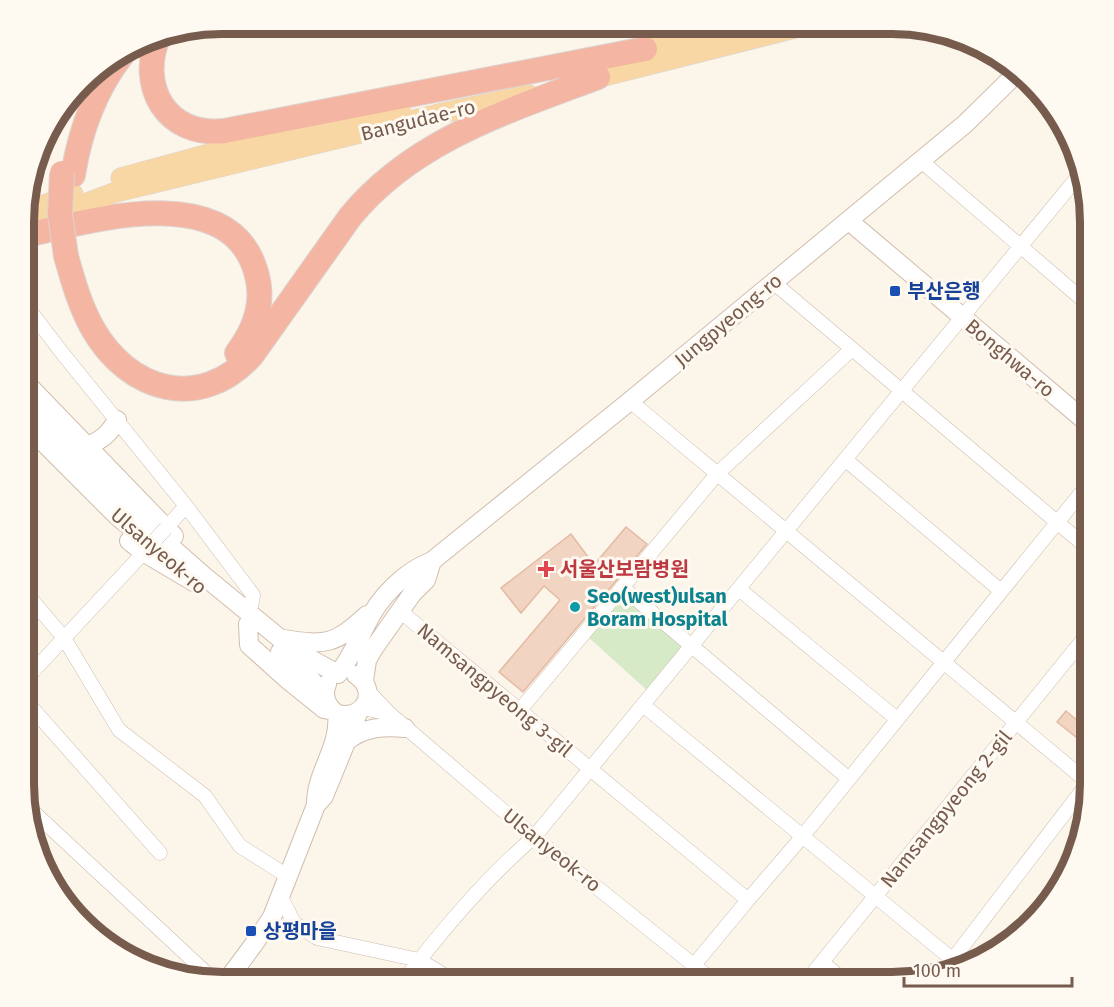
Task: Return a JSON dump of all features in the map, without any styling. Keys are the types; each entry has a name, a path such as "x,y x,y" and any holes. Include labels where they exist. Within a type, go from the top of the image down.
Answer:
{"highway":[{"path":"155,47 150,67 151,80 157,97 177,120 197,130 210,132 645,49"},
{"path":"67,174 89,113 112,71"},
{"path":"89,90 74,125 67,174 71,254 80,304 94,331 111,354 126,369 142,379 169,388 194,389 211,384 233,373 252,355 350,217 399,168 435,144 472,126 598,77"},
{"path":"34,233 92,220 133,214 175,214 210,222 236,239 254,265 260,294 251,332 243,346 231,359 206,374 176,377 150,370 126,354 102,322 71,254"}],"main road":[{"name":"Bangudae-ro","path":"36,203 125,176 213,153 698,35"},
{"name":"Bangudae-ro","path":"34,222 116,192 767,35"},
{"name":"Jungpyeong-ro","path":"375,608 387,593 416,567 432,561 849,221 965,124 1012,78"},
{"name":"Bonghwa-ro","path":"849,221 1079,416"},
{"path":"34,392 166,528 201,580"},
{"name":"Ulsanyeok-ro","path":"34,412 201,580"},
{"path":"87,446 99,441 109,433 117,420"},
{"name":"Ulsanyeok-ro","path":"34,433 117,516 249,619 305,673 331,706"},
{"path":"34,450 120,534 201,580"},
{"path":"316,805 324,796 363,698 368,660 384,632 412,594 426,580 432,561"},
{"path":"281,639 309,643 331,641 348,632 375,608"},
{"path":"233,972 272,917 289,878 316,805 316,792 337,738 339,727 331,706 327,683 339,674 353,654 375,608"},
{"name":"Ulsanyeok-ro","path":"249,619 294,650 339,674"},
{"path":"339,674 352,673 363,698"},
{"path":"331,706 344,716 363,698"},
{"path":"346,742 355,733 386,726 405,728"}],"street":[{"path":"920,160 1079,297"},
{"path":"897,719 739,589 1074,181"},
{"path":"773,282 1080,541"},
{"name":"Ulsanyeok-ro","path":"34,316 186,506 253,595 249,619"},
{"path":"520,710 717,474 852,349"},
{"name":"Namsangpyeong 2-gil","path":"630,401 1080,774"},
{"path":"846,460 1001,591"},
{"path":"694,964 802,837 1079,495"},
{"path":"35,669 186,506"},
{"path":"622,587 849,779"},
{"name":"Namsangpyeong 3-gil","path":"590,769 739,589"},
{"path":"35,603 64,638 119,730 205,796 240,846 289,878"},
{"name":"Namsangpyeong 3-gil","path":"400,611 748,900"},
{"path":"1016,722 1080,643"},
{"path":"1074,650 1080,655"},
{"name":"Ulsanyeok-ro","path":"363,698 390,714 534,837 703,972"},
{"path":"643,705 953,959"},
{"path":"35,711 160,853"},
{"name":"Namsangpyeong 2-gil","path":"875,896 1016,722"},
{"path":"410,972 503,863 534,837 590,769"},
{"name":"Namsangpyeong 2-gil","path":"953,959 1079,796"},
{"path":"37,817 204,971"},
{"path":"814,972 875,896"},
{"path":"281,897 294,923 317,938 419,960 439,972"},
{"path":"822,962 834,972"}],"green space":[{"path":"622,592 687,646 649,692 586,635"}],"building":[{"name":"Seo(west)ulsan Boram Hospital","path":"626,527 647,544 523,692 499,672 560,600 544,586 521,613 501,588 571,534 594,565"},
{"path":"1066,711 1080,723 1080,740 1057,722"}],"place":[{"name":"부산은행","path":"895,291"},
{"name":"서울산보람병원","path":"546,569"},
{"name":"Seo(west)ulsan Boram Hospital","path":"575,607"},
{"name":"상평마을","path":"251,931"}]}
